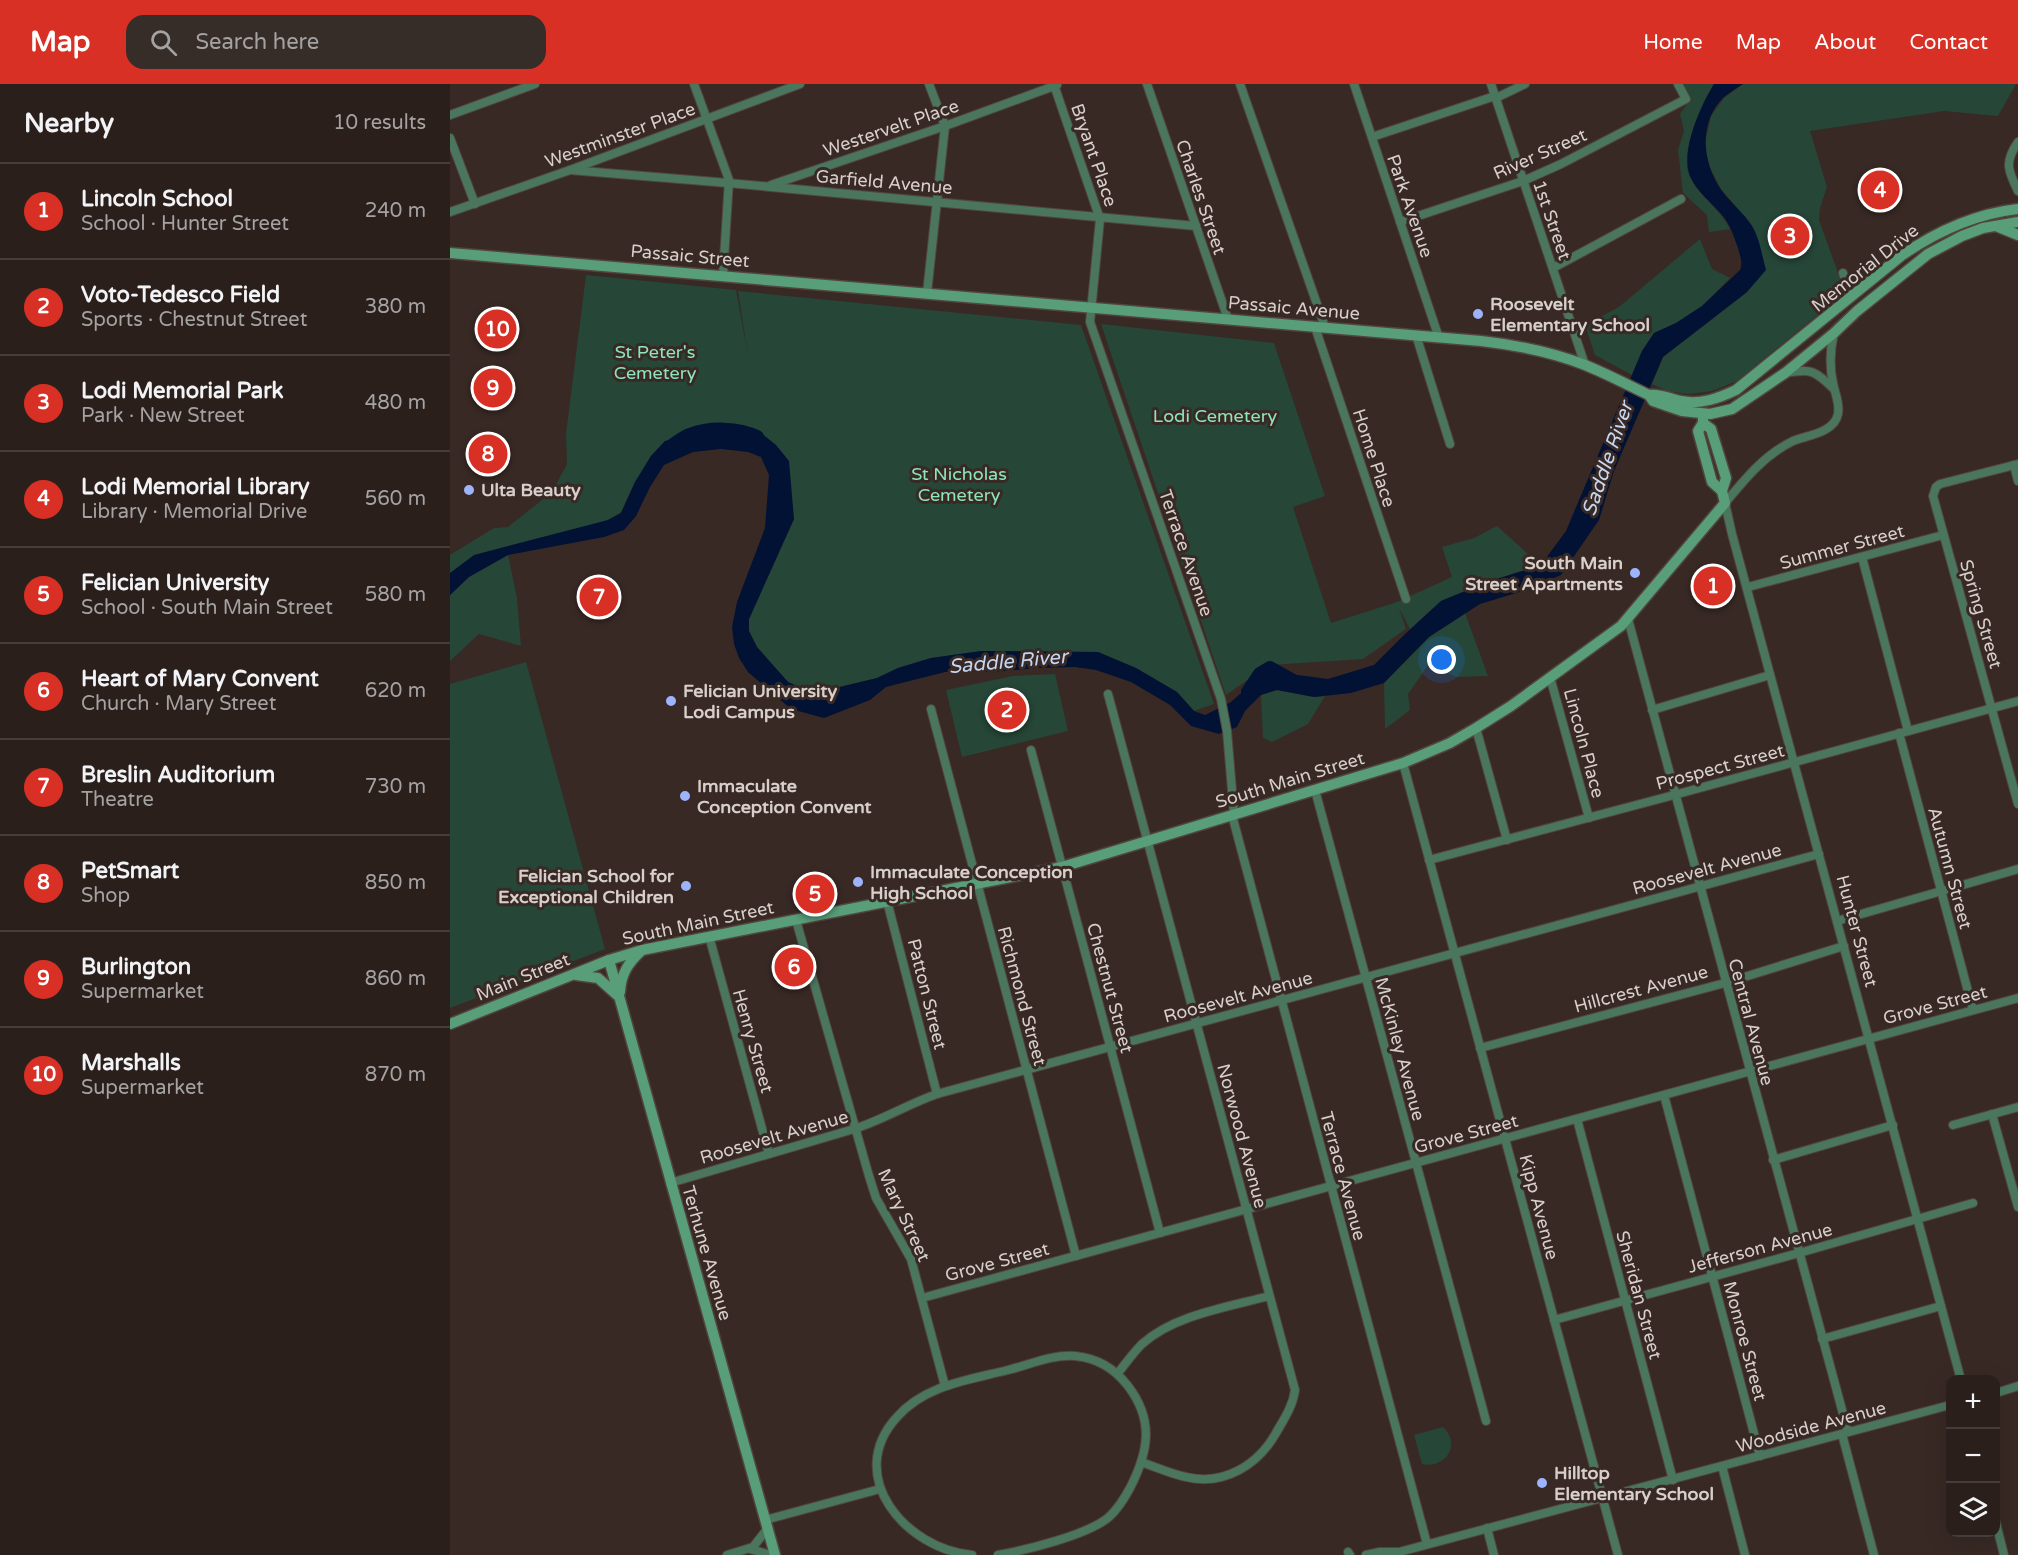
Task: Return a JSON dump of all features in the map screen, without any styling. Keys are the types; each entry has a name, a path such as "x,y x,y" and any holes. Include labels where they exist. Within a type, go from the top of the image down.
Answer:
{"street":[{"path":"450,115 535,84"},
{"path":"694,84 728,183 723,275"},
{"name":"Westminster Place","path":"450,212 800,84"},
{"path":"927,293 945,126 929,84"},
{"name":"Charles Street","path":"1147,84 1228,319"},
{"name":"Home Place","path":"1240,84 1406,599"},
{"name":"Park Avenue","path":"1354,84 1439,338"},
{"name":"1st Street","path":"1491,84 1585,365"},
{"path":"1372,137 1495,97 1525,84"},
{"name":"River Street","path":"1400,222 1523,181 1562,164 1686,99 1678,84"},
{"name":"Westervelt Place","path":"767,186 945,126 1056,85"},
{"name":"Bryant Place","path":"1056,85 1100,217 1091,307"},
{"path":"450,138 475,204"},
{"path":"2018,142 2009,159 2008,167 2018,190"},
{"name":"Garfield Avenue","path":"570,170 1196,226"},
{"path":"1552,268 1682,199"},
{"name":"Memorial Drive","path":"1701,402 1737,390 1901,256 1940,232 1977,217 2018,209"},
{"name":"Memorial Drive","path":"1703,419 1732,409 1785,373 1928,254 1962,236 1996,225 2018,222"},
{"path":"1996,225 2018,235"},
{"name":"Passaic Street","path":"450,253 927,293"},
{"path":"1843,273 1851,297"},
{"name":"Passaic Avenue","path":"927,293 1515,346 1556,355 1585,365 1651,398"},
{"name":"Terrace Avenue","path":"1091,307 1090,322 1221,699 1227,731 1233,815 1280,1001 1427,1544"},
{"name":"South Main Street","path":"609,960 642,950 709,936 1062,867 1403,763 1433,751 1476,728 1621,626 1748,474 1776,451 1832,426 1838,411 1838,397 1834,389 1829,351 1834,333"},
{"path":"1416,336 1450,444"},
{"path":"1785,373 1808,370 1820,375 1834,389"},
{"path":"1701,402 1683,402 1655,394 1651,398 1703,419"},
{"name":"Hunter Street","path":"1701,402 1703,419 1698,431 1712,482 1722,491 1960,1375"},
{"path":"2016,465 2018,481"},
{"name":"Spring Street","path":"2016,465 1940,484 1933,496 2018,804"},
{"name":"Summer Street","path":"1748,587 1943,535"},
{"path":"1862,557 1908,731"},
{"name":"Central Avenue","path":"1628,619 1822,1339 1874,1555"},
{"path":"1652,710 1770,675"},
{"name":"Lincoln Place","path":"1550,677 1589,818"},
{"name":"Norwood Avenue","path":"1108,694 1294,1390 1290,1408 1262,1452 1241,1469 1225,1476 1209,1479 1185,1477 1142,1462"},
{"name":"Prospect Street","path":"1429,860 2018,701"},
{"name":"Richmond Street","path":"931,709 1076,1256"},
{"path":"1476,728 1507,840"},
{"name":"Autumn Street","path":"1899,733 1972,1010"},
{"name":"Chestnut Street","path":"1031,750 1160,1233"},
{"name":"Kipp Avenue","path":"1403,763 1618,1555"},
{"name":"McKinley Avenue","path":"1315,790 1486,1421"},
{"name":"Roosevelt Avenue","path":"670,1182 876,1122 903,1107 937,1094 1819,854"},
{"path":"1837,921 2018,869"},
{"name":"Patton Street","path":"887,901 937,1094"},
{"name":"Mary Street","path":"796,920 854,1129 876,1198 911,1259 945,1386"},
{"name":"Henry Street","path":"709,936 769,1154"},
{"name":"Hillcrest Avenue","path":"1480,1048 1725,983 1844,946"},
{"path":"619,998 621,980 625,970 642,950"},
{"name":"Main Street","path":"450,1024 609,960"},
{"name":"Terhune Avenue","path":"609,960 773,1555"},
{"path":"572,975 598,978 619,998"},
{"name":"Grove Street","path":"922,1298 2018,998"},
{"name":"Monroe Street","path":"1664,1095 1760,1456"},
{"path":"1953,1125 2018,1107"},
{"path":"1992,1114 2018,1207"},
{"name":"Sheridan Street","path":"1577,1119 1673,1480"},
{"path":"1773,1160 1893,1125"},
{"name":"Jefferson Avenue","path":"1554,1320 1974,1203"},
{"path":"1118,1373 1142,1344 1169,1326 1184,1319 1269,1296"},
{"path":"1822,1339 1941,1306"},
{"path":"972,1555 939,1546 913,1531 889,1508 880,1489 877,1467 882,1441 890,1425 908,1407 945,1386 1062,1356 1084,1357 1118,1373 1135,1396 1144,1417 1146,1440 1142,1462 1120,1505 1099,1525 1078,1534 998,1555"},
{"path":"2000,1391 2018,1386"},
{"name":"Woodside Avenue","path":"1366,1555 1380,1552 1399,1554 1427,1544 1946,1406"},
{"path":"1722,1466 1745,1555"},
{"path":"750,1549 766,1524 880,1489"},
{"path":"1487,1528 1494,1555"},
{"path":"1999,1537 2004,1555"},
{"path":"727,1555 750,1549 773,1555"}],"green space":[{"path":"1681,84 1714,84 1693,129 1687,155 1687,167 1694,184 1730,229 1709,232 1707,215 1683,193 1678,150 1684,131 1680,114 1690,100"},
{"path":"1743,84 2016,84 1998,116 1944,111 1810,131 1827,187 1820,208 1819,220 1845,292 1737,381 1712,391 1688,394 1667,391 1652,384 1663,357 1747,292 1752,226 1721,189 1709,166 1704,147 1711,116 1724,98"},
{"path":"1700,239 1712,269 1730,278 1702,306 1676,323 1654,333 1642,351 1632,375 1595,355 1585,325 1619,307"},
{"name":"St Nicholas Cemetery","path":"586,275 736,290 748,356 738,291 1081,325 1214,704 1194,711 1177,692 1136,668 1098,652 982,651 931,658 898,668 877,678 823,691 788,682 757,647 749,631 749,619 794,519 776,445 665,441 651,456 635,482 621,512 608,520 450,573 450,555 494,528 508,527 552,492 567,464 566,434"},
{"name":"Lodi Cemetery","path":"1101,324 1274,343 1325,496 1293,507 1331,623 1397,602 1452,577 1442,547 1474,538 1497,526 1529,555 1535,567 1487,582 1441,601 1410,629 1399,608 1406,629 1363,659 1269,665 1226,695"},
{"path":"508,555 517,598 521,646 479,634 450,661 450,595 469,577"},
{"path":"1465,613 1488,676 1456,677 1429,664 1408,694 1410,710 1385,729 1384,683 1429,637"},
{"path":"526,662 605,949 450,1008 450,684"},
{"path":"1055,674 1068,731 962,757 946,690 1013,676"},
{"path":"1277,690 1314,697 1325,696 1308,724 1272,742 1263,738 1261,695"},
{"path":"1443,1427 1451,1441 1448,1454 1438,1463 1422,1464 1414,1435"}],"water":[{"name":"Saddle River","path":"1714,84 1743,84 1724,97 1710,118 1707,130 1707,156 1715,180 1722,191 1755,231 1766,270 1747,292 1663,357 1614,471 1599,520 1561,575 1523,591 1480,604 1429,637 1384,683 1351,693 1314,697 1277,690 1261,695 1245,711 1237,727 1219,734 1191,726 1170,705 1131,682 1096,670 1075,667 994,672 945,672 886,687 870,700 824,718 791,709 748,672 734,644 732,627 737,602 765,528 769,475 761,457 748,452 721,449 693,452 664,465 636,516 624,530 604,537 508,555 469,577 450,595 450,573 474,555 608,520 621,513 635,482 651,456 665,441 712,430 760,432 776,445 789,461 794,519 749,619 749,631 757,647 788,682 797,686 823,691 877,678 898,668 931,658 981,651 1098,652 1136,668 1177,692 1194,711 1205,715 1231,702 1260,676 1275,672 1328,679 1374,665 1441,601 1487,582 1535,567 1546,558 1566,531 1642,351 1654,333 1676,323 1702,306 1740,270 1740,256 1730,226 1696,187 1688,166 1693,128"}],"waterway":[{"name":"Saddle River","path":"673,445 698,432 715,430 733,430 757,437"},
{"name":"Saddle River","path":"1248,692 1260,674 1270,668 1295,682"}],"place":[{"name":"Lodi Memorial Library","path":"1880,190"},
{"name":"Lodi Memorial Park","path":"1790,236"},
{"name":"Roosevelt Elementary School","path":"1478,314"},
{"name":"Marshalls","path":"497,329"},
{"name":"Burlington","path":"493,388"},
{"name":"PetSmart","path":"488,454"},
{"name":"Ulta Beauty","path":"469,490"},
{"name":"South Main Street Apartments","path":"1635,573"},
{"name":"Lincoln School","path":"1713,586"},
{"name":"Breslin Auditorium","path":"599,597"},
{"name":"Felician University Lodi Campus","path":"671,701"},
{"name":"Voto-Tedesco Field","path":"1007,710"},
{"name":"Immaculate Conception Convent","path":"685,796"},
{"name":"Immaculate Conception High School","path":"858,882"},
{"name":"Felician School for Exceptional Children","path":"686,886"},
{"name":"Felician University","path":"815,894"},
{"name":"Heart of Mary Convent","path":"794,967"},
{"name":"Hilltop Elementary School","path":"1542,1483"}],"park label":[{"name":"St Peter's Cemetery","path":"655,362"}]}
